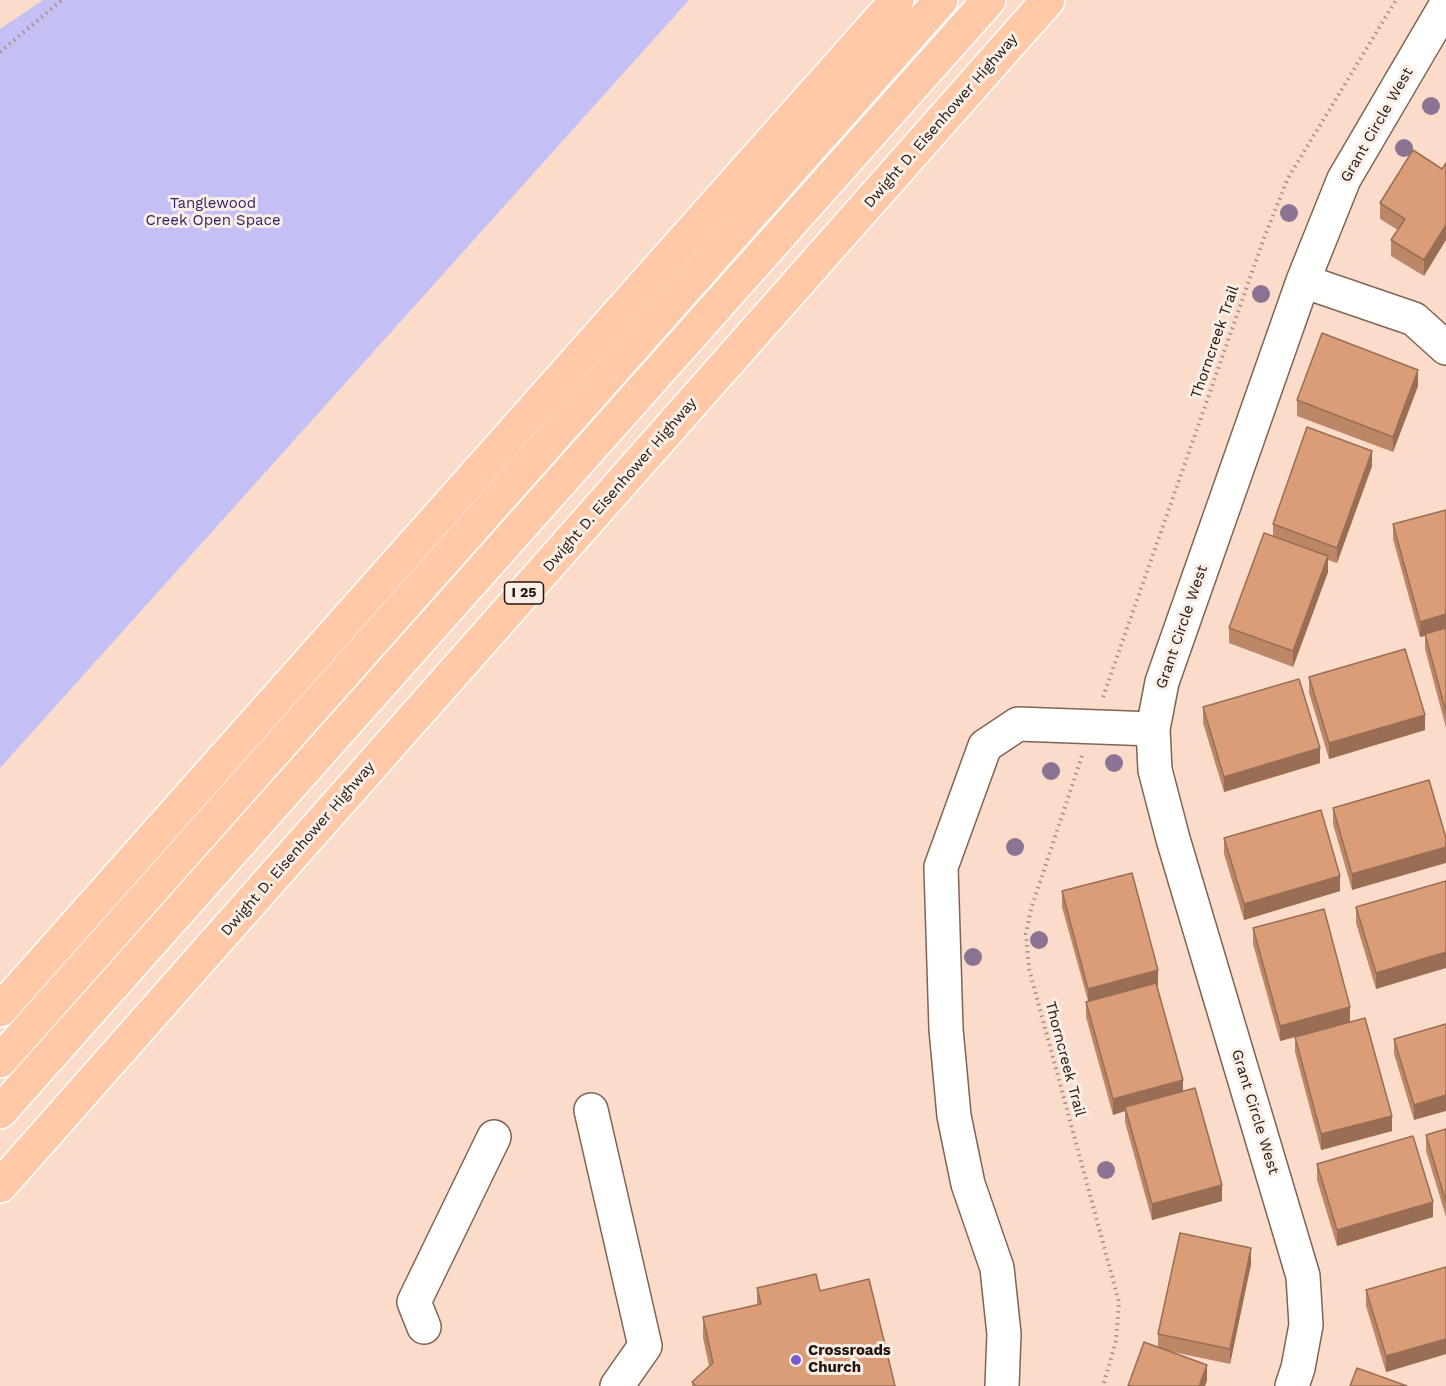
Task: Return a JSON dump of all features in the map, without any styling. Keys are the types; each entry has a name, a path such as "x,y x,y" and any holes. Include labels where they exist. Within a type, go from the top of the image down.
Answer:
{"highway":[{"path":"0,1010 897,0"},
{"path":"0,1061 940,0"},
{"path":"0,1112 989,0"},
{"name":"Dwight D. Eisenhower Highway","path":"0,1186 1048,0"}],"street":[{"name":"Grant Circle West","path":"1292,1386 1306,1326 1303,1276 1173,839 1155,770 1153,729 1162,682 1303,281 1344,179 1446,5"},
{"path":"1303,281 1414,319 1446,348"},
{"path":"1002,1386 1004,1334 997,1268 968,1184 954,1116 946,1029 941,867 985,746 1018,724 1153,729"},
{"path":"591,1110 645,1346 617,1386"},
{"path":"424,1327 414,1302 494,1137"}],"path":[{"path":"0,52 62,0"},
{"name":"Thorncreek Trail","path":"1101,701 1264,237 1288,178 1396,0"},
{"name":"Thorncreek Trail","path":"1084,752 1031,909 1026,934 1029,969 1119,1302 1116,1341 1103,1386"}],"green space":[{"name":"Tanglewood Creek Open Space","path":"43,0 689,0 0,768 0,29"}],"building":[{"path":"1413,150 1442,169 1446,163 1446,225 1424,260 1391,240 1405,219 1380,203"},
{"path":"1322,333 1418,370 1393,437 1297,400"},
{"path":"1307,427 1372,451 1337,548 1273,524"},
{"path":"1446,510 1446,614 1420,622 1393,524"},
{"path":"1264,533 1328,556 1293,651 1229,628"},
{"path":"1446,628 1446,712 1425,634"},
{"path":"1405,649 1425,715 1329,743 1309,677"},
{"path":"1299,679 1320,748 1224,777 1203,707"},
{"path":"1429,780 1446,838 1446,847 1352,874 1333,808"},
{"path":"1321,810 1340,876 1244,904 1224,838"},
{"path":"1132,873 1158,970 1088,989 1062,891"},
{"path":"1446,881 1446,952 1376,973 1356,907"},
{"path":"1324,909 1350,1007 1280,1026 1253,928"},
{"path":"1156,983 1183,1080 1113,1099 1086,1002"},
{"path":"1365,1018 1392,1116 1321,1134 1295,1037"},
{"path":"1446,1024 1446,1095 1414,1105 1394,1039"},
{"path":"1195,1088 1222,1185 1152,1204 1125,1107"},
{"path":"1446,1129 1446,1202 1426,1135"},
{"path":"1413,1136 1433,1202 1337,1230 1317,1164"},
{"path":"1180,1233 1251,1248 1230,1349 1158,1334"},
{"path":"1446,1267 1446,1339 1386,1356 1366,1290"},
{"name":"Crossroads Church","path":"816,1274 820,1291 869,1279 895,1386 696,1386 692,1382 713,1363 703,1317 761,1304 757,1288"},
{"path":"1144,1342 1207,1365 1199,1386 1128,1386"},
{"path":"1357,1368 1407,1386 1350,1386"}],"place":[{"name":"Crossroads Church","path":"796,1360"}]}
